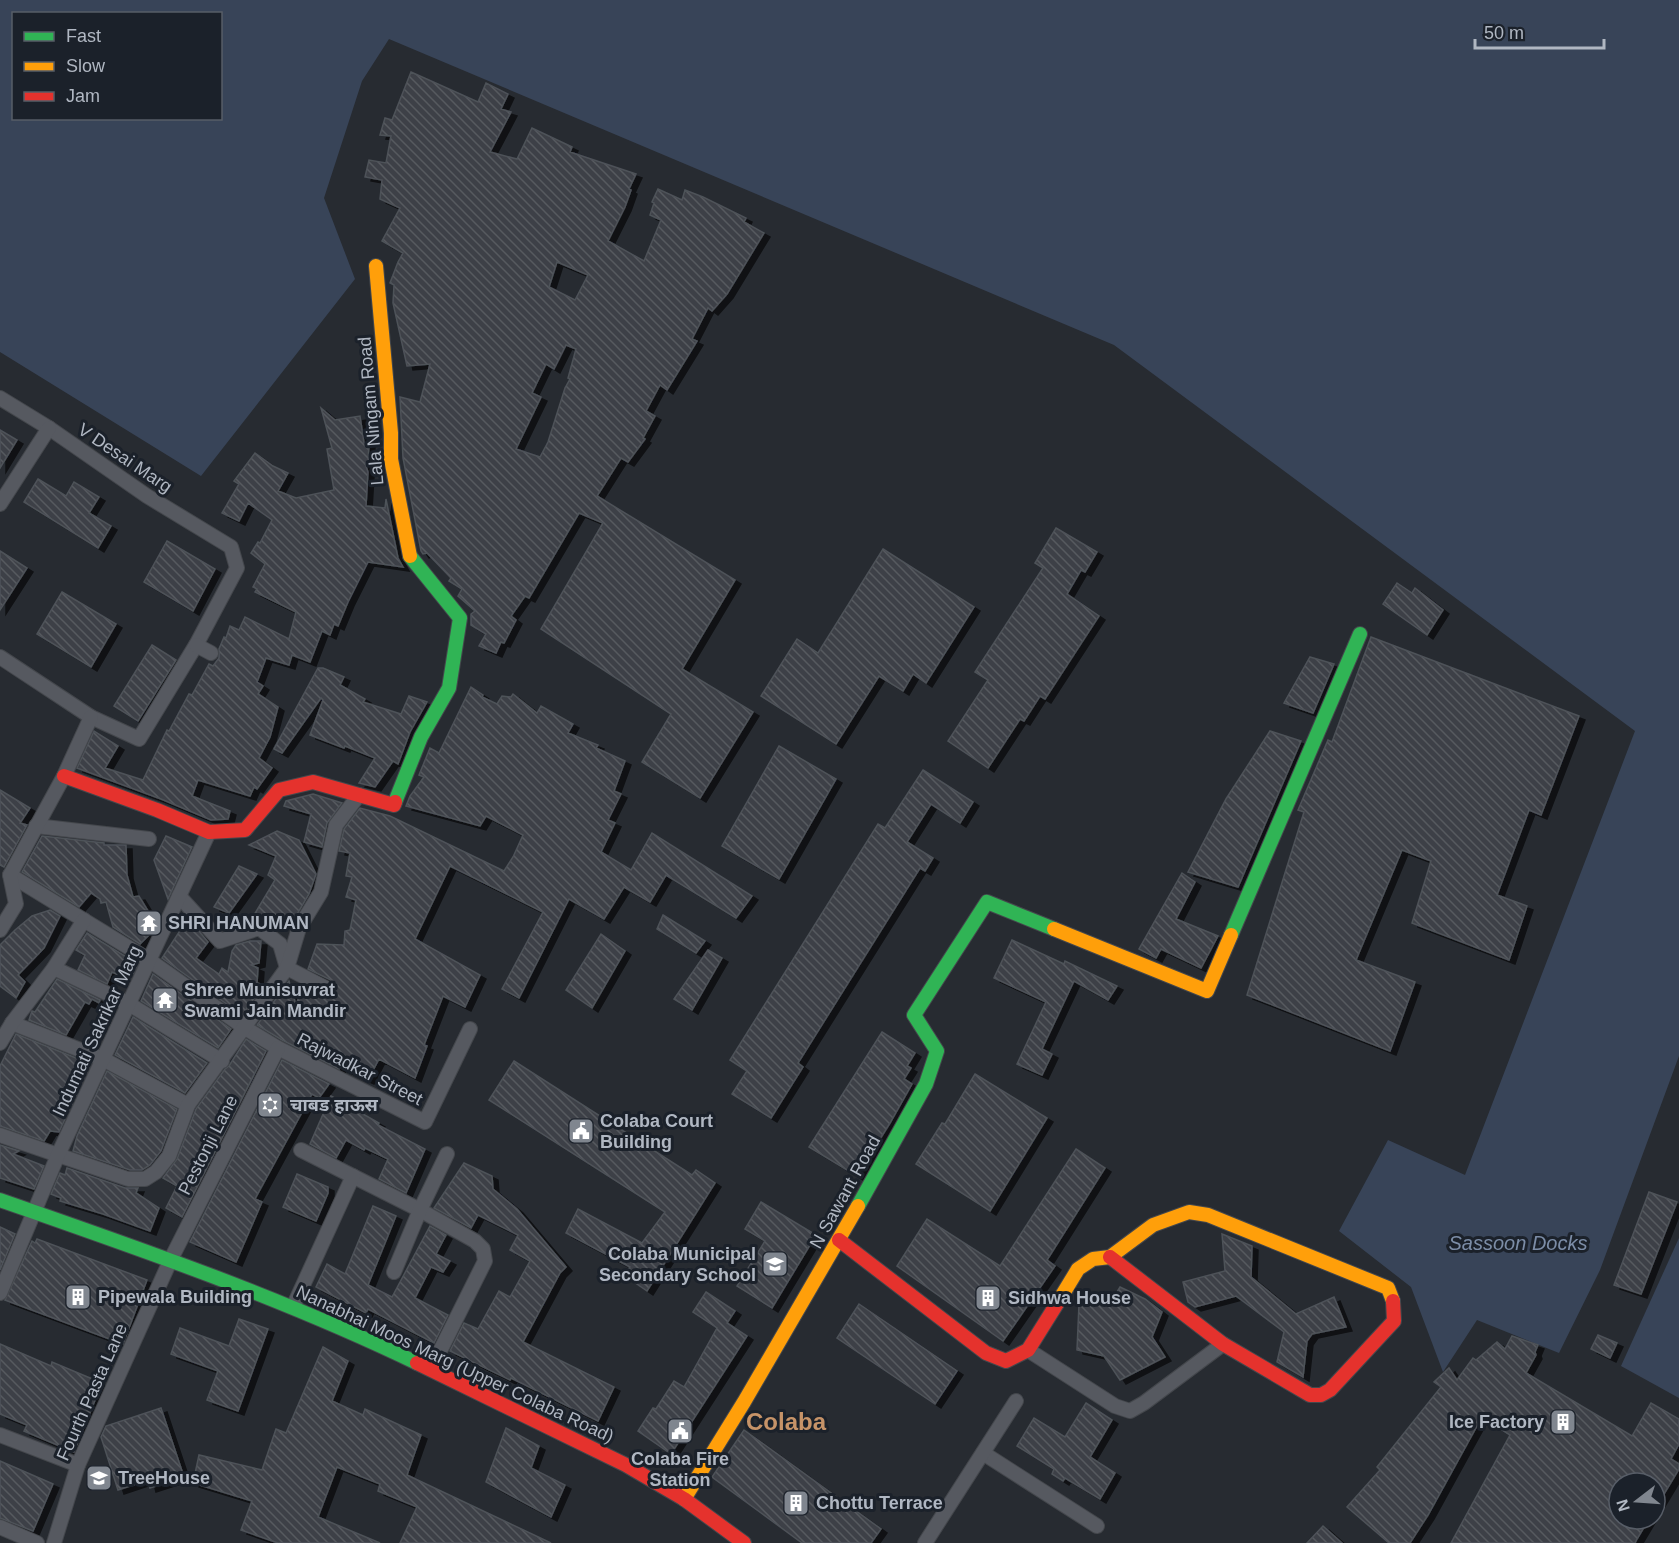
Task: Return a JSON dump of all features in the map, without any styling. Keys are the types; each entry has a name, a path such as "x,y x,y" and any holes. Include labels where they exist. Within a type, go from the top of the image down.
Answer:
{"street":[{"name":"Lala Ningam Road","path":"64,776 209,832 245,830 279,790 313,782 394,805 421,737 449,688 460,618 410,556 391,459 391,433 376,266"},
{"name":"V Desai Marg","path":"0,398 49,428 147,496 231,547 237,568 196,645"},
{"path":"0,504 49,428"},
{"name":"N Sawant Road","path":"684,1499 839,1240 926,1084 937,1051 914,1015 987,902 1207,991 1360,634"},
{"path":"0,657 91,717 139,739 196,645 211,653"},
{"path":"0,930 16,904 10,875 64,776 91,717"},
{"path":"0,1135 128,1179 144,1179 156,1172 169,1156 188,1105 287,968 298,928 321,892 336,825 359,795"},
{"path":"36,826 149,839"},
{"name":"Indumati Sakrikar Marg","path":"0,1293 58,1155 209,832"},
{"name":"Rajwadkar Street","path":"10,875 149,960 245,1028 278,1048 425,1122 470,1029"},
{"path":"179,896 220,941 259,928 279,944 287,968 326,988"},
{"path":"0,1043 12,1023 54,968 84,920"},
{"path":"54,968 129,1004 222,1061"},
{"path":"12,1023 103,1059 188,1105"},
{"name":"Pestonji Lane","path":"171,1259 278,1048"},
{"path":"300,1150 420,1210 475,1241 483,1249 485,1261 431,1369"},
{"path":"394,1272 447,1154"},
{"path":"294,1307 353,1176"},
{"name":"Nanabhai Moos Marg (Upper Colaba Road)","path":"0,1200 171,1259 294,1307 431,1369 626,1465 684,1499 744,1543"},
{"path":"839,1240 986,1353 1006,1361 1028,1350 1078,1269 1093,1259 1110,1257 1153,1225 1190,1212 1208,1215 1388,1288 1394,1304 1394,1321 1330,1390 1321,1395 1310,1395 1223,1344 1110,1257"},
{"name":"Fourth Pasta Lane","path":"54,1543 78,1465 171,1259"},
{"path":"1028,1350 1115,1406 1130,1411 1223,1344"},
{"path":"925,1543 1016,1401"},
{"path":"0,1435 78,1465"},
{"path":"983,1453 1097,1526"},
{"path":"0,1527 37,1543"}],"water":[{"name":"Sassoon Docks","path":"0,0 1679,0 1679,1056 1600,1270 1559,1353 1477,1320 1443,1372 1411,1287 1339,1231 1388,1140 1465,1175 1635,731 1114,345 389,39 362,81 324,198 355,279 201,476 0,352"},
{"path":"1679,1238 1679,1398 1621,1366"}],"building":[{"path":"411,72 478,102 486,83 508,94 501,109 511,112 490,152 517,159 532,128 572,147 570,152 636,174 629,189 631,190 625,207 608,241 644,261 661,220 650,215 654,203 652,202 658,189 682,200 685,190 703,197 746,218 744,222 764,233 727,294 712,311 708,308 692,339 697,341 667,390 660,385 646,411 655,416 643,438 645,439 628,462 621,458 597,496 735,580 682,669 753,712 700,798 642,762 671,714 541,629 603,523 579,513 529,598 525,596 511,616 516,620 496,653 479,646 486,634 471,625 471,614 475,611 458,596 462,589 449,581 451,578 427,553 423,554 421,551 403,458 400,397 420,402 430,364 407,366 393,303 394,285 390,283 403,253 382,241 400,208 380,199 382,180 365,177 369,160 386,163 391,136 380,135 385,118 392,120","holes":["557,262 588,275 575,300 549,287","566,345 576,349 568,378 570,379 548,442 540,457 516,449 541,397 532,393 546,364 554,369"]},
{"path":"321,408 335,420 360,416 364,443 369,443 368,463 365,463 368,472 366,506 385,508 386,499 398,558 403,567 368,562 338,626 334,624 330,635 322,631 310,662 292,655 289,665 266,658 257,682 263,686 258,694 278,707 270,737 259,758 272,768 257,789 254,787 250,796 198,780 192,796 230,811 228,819 211,820 77,768 94,731 118,746 105,768 143,780 167,730 169,731 189,694 192,695 209,664 213,666 219,658 219,649 230,626 239,630 245,617 289,639 296,612 255,592 257,589 253,587 265,564 251,553 258,542 260,543 272,520 248,503 239,521 222,513 239,484 234,481 255,453 288,473 278,491 296,498 334,490 327,449 332,448"},
{"path":"0,430 17,440 0,468"},
{"path":"38,479 66,496 74,482 99,497 89,513 111,526 98,548 24,502"},
{"path":"1056,528 1097,552 1085,572 1081,570 1067,594 1099,616 1045,699 1040,696 1024,721 1020,719 988,768 948,741 988,680 975,672 1043,568 1035,563"},
{"path":"167,541 215,569 193,611 144,582"},
{"path":"883,549 974,607 926,683 913,674 903,691 879,676 836,744 761,696 797,639 818,653"},
{"path":"0,551 27,568 0,610"},
{"path":"1397,583 1412,593 1415,588 1443,610 1427,635 1383,604"},
{"path":"62,592 116,624 91,667 37,634"},
{"path":"1371,637 1579,716 1541,815 1529,810 1497,895 1527,906 1509,960 1412,923 1431,861 1402,850 1356,960 1415,982 1390,1051 1247,995 1304,812 1298,810 1328,740 1332,742"},
{"path":"152,645 176,660 138,721 114,706"},
{"path":"1310,657 1334,664 1313,713 1284,703"},
{"path":"318,668 344,677 340,685 365,699 363,702 401,714 409,696 427,702 410,732 398,764 393,761 375,787 359,783 375,758 310,735 323,700 321,698 282,753 274,749"},
{"path":"471,687 483,695 482,697 497,704 502,696 511,697 513,694 537,713 541,706 573,724 568,733 598,745 596,748 625,761 614,791 621,794 608,820 615,823 601,852 631,870 652,833 752,896 736,918 666,875 650,902 624,887 604,919 569,899 519,998 502,989 543,912 450,866 415,939 480,975 465,1007 443,996 424,1045 427,1046 415,1078 379,1059 368,1080 340,1067 339,1069 257,1025 289,981 296,1005 303,986 326,997 334,992 335,987 331,980 308,969 317,944 344,945 345,931 350,930 356,900 346,897 352,877 346,876 350,853 339,851 344,829 360,808 390,816 504,871 513,857 523,835 486,816 480,826 406,806 410,796 424,777 419,775 430,748 439,753"},
{"path":"1270,731 1301,741 1238,887 1188,872 1226,799"},
{"path":"779,746 836,779 779,879 722,846"},
{"path":"923,770 973,802 960,823 931,804 907,842 933,858 925,871 920,868 798,1063 803,1067 771,1118 732,1094 747,1071 730,1060 878,824 885,828"},
{"path":"0,790 30,808 20,823 27,825 4,867 0,865"},
{"path":"313,794 342,803 327,823 322,847 304,842 311,814 284,806 286,801"},
{"path":"277,831 299,840 316,874 309,894 292,923 254,915 275,880 268,875 276,856 249,845"},
{"path":"42,836 104,843 104,845 126,845 127,875 133,897 139,896 156,924 153,931 140,944 113,927 106,902 101,903 100,899 91,893 79,907 22,872"},
{"path":"166,836 192,847 168,899 154,860"},
{"path":"239,866 257,874 229,913 214,907"},
{"path":"1182,873 1195,882 1176,919 1218,936 1201,968 1161,949 1156,958 1139,949"},
{"path":"50,910 60,916 44,948 18,975 25,982 16,998 0,986 0,945 32,916"},
{"path":"663,915 705,941 696,953 657,929"},
{"path":"183,926 198,930 208,942 196,958 219,974 222,968 228,972 232,951 236,945 261,941 259,963 251,965 258,968 257,983 264,985 242,1015 162,958"},
{"path":"87,933 138,964 130,980 112,972 107,984 78,970 85,955 76,950"},
{"path":"601,934 625,951 592,1008 566,990"},
{"path":"1012,940 1064,964 1065,961 1117,986 1108,1000 1074,981 1042,1049 1052,1054 1042,1075 1017,1064 1046,1002 994,978"},
{"path":"708,950 722,958 692,1010 674,999"},
{"path":"153,974 231,1029 218,1048 141,1001"},
{"path":"57,979 100,1000 99,1003 92,999 89,1004 85,1002 66,1035 29,1020 32,1011 35,1012"},
{"path":"133,1017 207,1063 185,1093 115,1055"},
{"path":"882,1032 915,1053 907,1066 911,1068 904,1079 912,1084 857,1176 809,1147"},
{"path":"16,1034 91,1064 59,1132 50,1131 44,1141 0,1126 0,1066"},
{"path":"246,1039 266,1051 182,1217 166,1208 177,1186 163,1178 177,1159 196,1109 229,1066"},
{"path":"282,1060 329,1084 319,1098 312,1094 255,1199 262,1202 236,1262 190,1242"},
{"path":"514,1061 692,1175 696,1170 715,1183 647,1291 624,1275 630,1267 566,1233 578,1209 642,1243 665,1212 489,1100"},
{"path":"107,1071 177,1109 161,1151 150,1165 142,1170 130,1170 73,1151 77,1136"},
{"path":"975,1074 1047,1118 990,1211 916,1164 942,1123 945,1124"},
{"path":"331,1096 379,1123 378,1125 425,1149 406,1193 379,1179 388,1159 346,1140 336,1158 310,1144"},
{"path":"0,1145 19,1151 13,1154 44,1166 34,1189 0,1178"},
{"name":"Sidhwa House","path":"1076,1149 1105,1168 1047,1260 1055,1266 1003,1341 897,1266 927,1219 1000,1266"},
{"path":"464,1163 492,1176 493,1189 517,1209 566,1267 560,1273 523,1342 614,1387 598,1421 450,1351 464,1323 478,1329 499,1291 510,1297 530,1261 510,1250 518,1235 478,1215 471,1228 434,1208"},
{"path":"67,1168 125,1188 138,1188 136,1193 159,1208 150,1231 60,1201 61,1198 51,1194 60,1173 65,1175"},
{"path":"297,1174 328,1187 328,1193 316,1221 283,1207"},
{"path":"1649,1192 1677,1202 1641,1294 1614,1285"},
{"name":"Colaba Municipal Secondary School","path":"761,1202 816,1235 772,1308 737,1286 765,1241 745,1229"},
{"path":"373,1206 396,1216 368,1285 392,1297 430,1226 446,1235 436,1254 450,1261 443,1272 431,1267 415,1298 448,1315 434,1343 368,1309 366,1313 316,1287 327,1264 345,1274"},
{"path":"0,1227 15,1234 0,1270"},
{"path":"1222,1234 1252,1246 1251,1277 1296,1314 1334,1297 1346,1327 1312,1334 1307,1341 1303,1377 1277,1362 1284,1332 1236,1296 1195,1307 1188,1302 1183,1282 1225,1271"},
{"name":"Pipewala Building","path":"37,1239 147,1280 123,1344 5,1300 32,1241 35,1243"},
{"path":"1120,1287 1145,1299 1162,1312 1152,1337 1165,1357 1120,1380 1104,1356 1077,1350 1079,1304 1111,1302"},
{"name":"Colaba Fire Station","path":"706,1292 735,1311 727,1323 747,1336 671,1454 638,1431 674,1381 684,1387 717,1328 693,1312"},
{"path":"859,1304 957,1371 935,1404 837,1338"},
{"path":"239,1319 268,1329 238,1411 207,1400 218,1371 171,1354 180,1328 229,1346"},
{"path":"1598,1335 1617,1343 1610,1358 1591,1349"},
{"path":"1512,1336 1538,1345 1536,1355 1526,1373 1632,1436 1651,1403 1679,1419 1679,1444 1671,1459 1679,1464 1679,1469 1667,1489 1667,1471 1607,1471 1607,1531 1642,1531 1635,1543 1451,1543 1510,1435 1482,1417 1410,1543 1389,1543 1347,1507 1380,1470 1377,1467 1441,1387 1434,1382 1449,1368 1457,1380 1473,1358 1476,1360 1497,1342 1505,1349"},
{"path":"0,1344 51,1366 52,1362 102,1383 74,1452 24,1431 27,1425 0,1414"},
{"path":"323,1347 348,1361 332,1401 363,1415 365,1409 421,1435 407,1475 551,1543 400,1543 417,1507 378,1491 380,1484 337,1467 318,1517 380,1543 278,1543 241,1530 252,1501 193,1483 199,1455 262,1470 276,1429 286,1433"},
{"path":"1086,1403 1112,1420 1090,1457 1115,1473 1100,1499 1065,1478 1063,1481 1052,1474 1054,1469 1017,1446 1034,1418 1065,1437"},
{"path":"161,1408 184,1477 150,1488 148,1480 118,1490 101,1437 106,1426"},
{"path":"506,1428 539,1446 531,1468 565,1485 551,1517 486,1482"},
{"name":"Chottu Terrace","path":"744,1430 881,1529 871,1543 802,1543 712,1477"},
{"path":"0,1461 53,1484 33,1531 0,1518"},
{"path":"1323,1526 1342,1543 1307,1543"}],"traffic: fast":[{"path":"395,802 421,737 449,688 460,618 410,556"},
{"path":"1231,935 1360,634"},
{"path":"858,1206 926,1084 937,1051 914,1015 987,902 1054,929"},
{"path":"0,1200 263,1296 417,1363"}],"traffic: slow":[{"path":"376,266 391,433 391,459 410,556"},
{"path":"1054,929 1207,991 1231,935"},
{"path":"684,1499 744,1402 858,1206"},
{"path":"1058,1302 1078,1269 1093,1259 1110,1257 1153,1225 1189,1212 1208,1215 1388,1288 1393,1301"}],"traffic: jam":[{"path":"64,776 209,832 245,830 279,790 313,782 394,805 395,802"},
{"path":"839,1240 986,1353 1006,1361 1028,1350 1058,1302"},
{"path":"1110,1257 1223,1344 1310,1395 1321,1395 1330,1390 1394,1321 1393,1301"},
{"path":"417,1363 626,1465 684,1499 744,1543"}],"place":[{"name":"SHRI HANUMAN","path":"149,923"},
{"name":"Shree Munisuvrat Swami Jain Mandir","path":"165,1000"},
{"name":"चाबड हाऊस","path":"270,1105"},
{"name":"Colaba Court Building","path":"581,1131"},
{"name":"Colaba Municipal Secondary School","path":"775,1264"},
{"name":"Pipewala Building","path":"78,1297"},
{"name":"Sidhwa House","path":"988,1298"},
{"name":"Ice Factory","path":"1563,1422"},
{"name":"Colaba Fire Station","path":"680,1431"},
{"name":"TreeHouse","path":"99,1478"},
{"name":"Chottu Terrace","path":"796,1503"}],"district":[{"name":"Colaba","path":"786,1422"}]}
